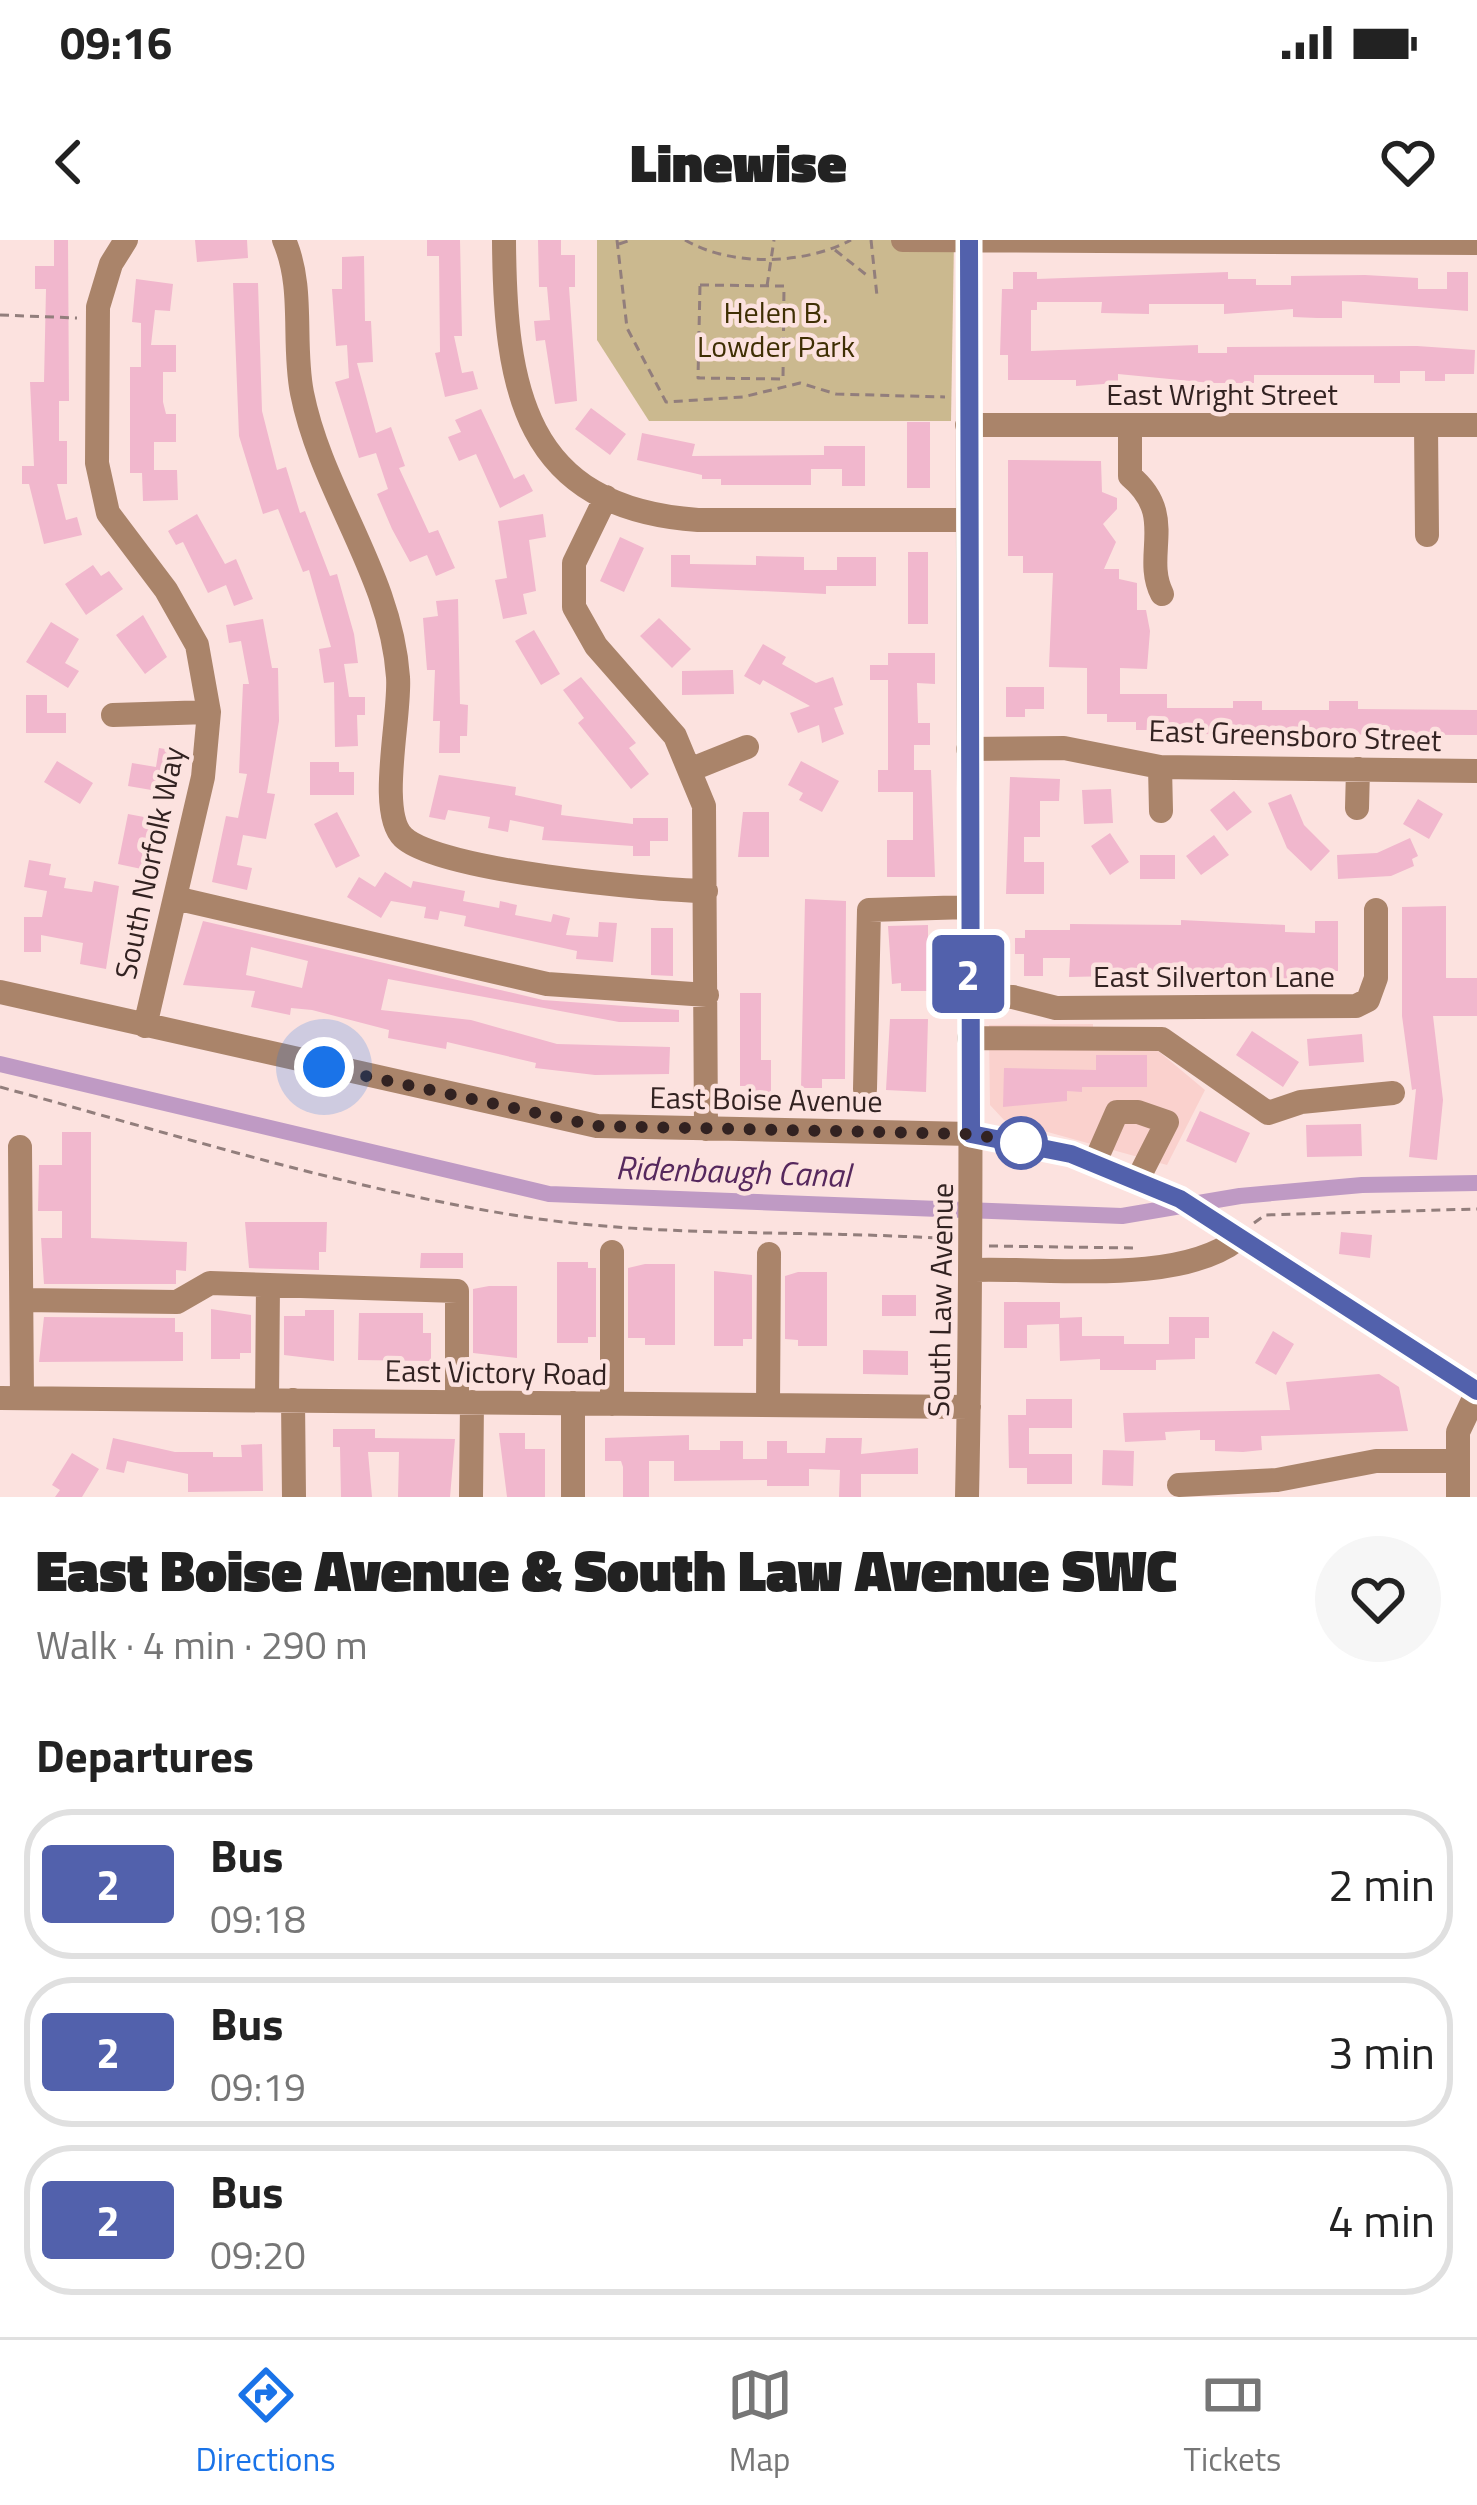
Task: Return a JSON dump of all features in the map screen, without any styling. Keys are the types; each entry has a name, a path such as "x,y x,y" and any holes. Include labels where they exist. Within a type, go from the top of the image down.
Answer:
{"street":[{"name":"South Norfolk Way","path":"126,240 111,264 98,307 97,463 107,513 166,590 197,645 209,712 203,777 145,1026"},
{"path":"284,240 296,279 302,391 315,442 389,615 398,676 398,741 389,802 395,826 417,846 571,881 706,891"},
{"path":"504,240 505,336 515,391 536,434 566,470 606,497 664,518 968,520"},
{"path":"903,240 1477,243"},
{"name":"South Law Avenue","path":"968,1497 974,1195 968,996 969,241"},
{"name":"East Wright Street","path":"968,424 1477,425"},
{"path":"1130,425 1130,476 1148,494 1160,534 1155,574 1162,595"},
{"path":"1426,425 1427,536"},
{"path":"606,497 574,563 574,607 596,646 676,736 704,806 706,1129"},
{"name":"South Norfolk Way","path":"113,715 209,712"},
{"path":"692,769 747,747"},
{"name":"East Greensboro Street","path":"968,749 1064,748 1160,766 1477,771"},
{"path":"1160,766 1161,811"},
{"path":"1357,808 1358,769"},
{"path":"175,898 547,984 706,995"},
{"path":"866,1089 869,910 969,908"},
{"name":"East Silverton Lane","path":"968,996 1013,997 1057,1008 1356,1006 1368,1000 1376,978 1376,910"},
{"name":"East Boise Avenue","path":"0,992 597,1126 971,1134 1095,1162 1180,1199 1477,1392"},
{"path":"969,1038 1162,1039 1268,1113 1301,1102 1393,1093"},
{"path":"1095,1162 1117,1112 1138,1112 1167,1122 1138,1179"},
{"path":"11,1398 22,1300 20,1147"},
{"path":"972,1247 1165,1267 1218,1255 1226,1231"},
{"path":"612,1252 612,1404"},
{"path":"768,1405 769,1254"},
{"path":"22,1300 177,1302 210,1283 457,1291 471,1497"},
{"path":"268,1285 294,1497"},
{"path":"1458,1497 1458,1432 1477,1392"},
{"name":"East Victory Road","path":"11,1398 969,1407"},
{"path":"573,1497 574,1403"},
{"path":"1179,1485 1277,1480 1376,1461 1458,1461"}],"path":[{"path":"632,240 617,242 627,328 662,399 670,404 716,395 743,397 782,382"},
{"path":"685,240 712,256 815,257 850,240"},
{"path":"767,286 774,240"},
{"path":"871,240 871,278 877,296"},
{"path":"833,249 871,278"},
{"path":"782,382 784,286 700,285 698,378 813,385 836,394 953,397"},
{"path":"0,315 85,318"},
{"path":"0,1087 267,1162 510,1215 722,1233 880,1234 972,1247 1144,1248"},
{"path":"1226,1231 1249,1226 1265,1215 1477,1209"}],"shaded area":[{"path":"1093,1024 1093,1049 1157,1050 1205,1090 1167,1165 1004,1120 990,1105 989,1025"}],"green space":[{"name":"Helen B. Lowder Park","path":"597,240 954,240 951,421 649,421 597,340"}],"building":[{"path":"54,240 68,240 69,401 59,401 59,441 67,441 67,484 57,484 66,520 77,517 82,535 44,544 29,484 22,484 22,466 34,466 30,382 44,382 46,289 35,289 35,266 54,266"},
{"path":"195,240 247,240 248,258 197,262"},
{"path":"427,240 460,240 462,336 454,336 462,373 473,371 478,389 445,397 435,353 440,352 439,256 427,256"},
{"path":"538,240 561,240 561,255 575,255 575,287 569,287 577,401 555,404 545,340 536,341 534,321 550,320 547,287 539,287"},
{"path":"364,256 365,321 371,321 373,362 357,363 376,433 391,427 405,466 399,468 429,533 438,530 455,568 436,576 427,555 410,562 392,529 377,494 388,489 376,453 359,458 335,382 349,378 347,345 336,346 332,289 342,289 342,257"},
{"path":"1013,272 1037,272 1037,279 1228,272 1228,279 1256,279 1256,285 1291,285 1291,276 1365,275 1418,278 1418,289 1447,289 1447,272 1468,272 1468,311 1342,301 1342,318 1317,318 1293,317 1293,309 1224,314 1224,304 1149,304 1149,314 1101,313 1102,302 1037,302 1037,310 1031,310 1031,351 1198,345 1198,353 1227,353 1227,347 1417,346 1475,350 1474,374 1445,374 1445,381 1425,381 1425,371 1400,371 1400,383 1374,383 1374,375 1254,375 1254,383 1211,383 1118,374 1118,383 1076,386 1076,380 1008,380 1008,355 1000,355 1002,289 1013,289"},
{"path":"136,279 173,284 170,311 155,310 151,345 176,345 176,372 163,372 163,402 166,414 176,414 176,442 154,442 154,470 177,470 178,500 143,501 142,473 130,473 130,367 141,367 141,323 132,322"},
{"path":"233,283 258,283 262,411 277,470 286,467 300,513 305,511 330,576 337,574 354,634 358,663 344,664 349,697 365,697 365,715 357,715 358,746 335,747 334,682 324,683 319,649 331,647 309,570 303,572 278,509 263,514 239,436"},
{"path":"591,408 626,434 610,455 575,429"},
{"path":"481,409 514,479 524,474 533,491 500,508 476,454 459,461 448,437 461,432 455,420"},
{"path":"907,422 930,422 930,488 907,488"},
{"path":"642,433 695,444 692,456 824,455 824,446 865,446 865,486 842,486 842,469 811,469 811,485 721,485 721,479 702,479 702,475 637,460"},
{"path":"1008,460 1101,461 1102,492 1117,498 1117,509 1103,524 1116,542 1104,569 1119,569 1119,579 1137,583 1137,610 1146,610 1150,631 1147,669 1120,668 1120,694 1167,694 1167,708 1233,708 1233,701 1262,701 1262,710 1329,710 1329,701 1358,701 1358,709 1477,710 1477,735 1177,734 1177,730 1136,730 1136,722 1107,722 1107,714 1087,714 1087,668 1049,667 1053,573 1023,573 1023,556 1008,556"},
{"path":"197,514 225,564 236,559 253,599 234,606 226,585 208,593 183,542 176,545 168,531"},
{"path":"543,514 546,537 529,540 536,591 523,594 527,614 503,619 495,580 507,578 498,521"},
{"path":"620,537 644,548 624,592 600,581"},
{"path":"908,552 928,552 928,624 908,624"},
{"path":"671,555 690,555 690,564 756,565 756,556 804,557 804,570 837,570 837,557 876,557 876,586 826,586 826,594 671,587"},
{"path":"93,565 101,576 109,571 123,589 86,615 65,584"},
{"path":"458,599 460,704 468,705 467,736 460,736 460,753 439,753 440,721 433,721 435,670 427,670 423,618 438,616 436,601"},
{"path":"143,615 167,657 145,674 116,635"},
{"path":"659,618 691,649 672,668 640,636"},
{"path":"263,619 272,668 278,668 279,721 267,793 275,794 266,839 243,835 237,865 252,868 247,890 212,882 226,816 238,818 247,774 239,773 243,684 249,684 241,641 229,643 226,625"},
{"path":"51,622 79,639 65,663 79,671 68,688 26,662"},
{"path":"534,630 560,674 541,685 515,641"},
{"path":"763,644 786,657 782,664 816,683 833,677 843,705 834,708 844,734 822,743 819,725 798,733 790,713 810,706 763,680 760,685 744,676"},
{"path":"888,653 935,653 935,684 917,683 918,723 930,723 930,745 914,745 914,770 931,770 935,877 887,877 887,840 913,840 913,792 878,792 878,770 888,770 888,680 870,680 870,665 888,665"},
{"path":"733,670 734,694 682,695 682,671"},
{"path":"581,677 636,743 629,748 649,774 631,789 578,723 584,718 563,690"},
{"path":"1006,687 1044,687 1044,709 1025,709 1025,717 1006,717"},
{"path":"26,695 47,695 47,713 66,713 66,733 26,733"},
{"path":"159,748 177,751 169,793 128,786 132,763 156,767"},
{"path":"57,761 93,783 80,804 44,782"},
{"path":"801,761 839,781 822,812 799,800 803,793 788,785"},
{"path":"310,762 339,762 339,772 354,772 354,795 310,795"},
{"path":"439,775 516,787 515,795 562,805 561,815 633,824 633,818 668,818 668,841 650,841 650,856 633,856 633,846 542,840 544,827 510,820 508,832 488,828 490,817 448,810 445,820 429,817"},
{"path":"1010,777 1060,779 1059,801 1040,801 1040,837 1024,837 1024,862 1044,862 1044,894 1006,894"},
{"path":"1111,789 1113,823 1084,824 1082,790"},
{"path":"1234,791 1252,812 1227,831 1210,810"},
{"path":"1291,794 1304,825 1330,851 1311,871 1287,848 1268,803"},
{"path":"1418,799 1443,814 1429,839 1403,824"},
{"path":"337,812 360,856 336,868 314,824"},
{"path":"743,812 769,812 769,857 738,857"},
{"path":"128,814 160,820 151,871 118,864"},
{"path":"1110,833 1129,862 1110,875 1091,846"},
{"path":"1214,835 1229,855 1201,875 1186,856"},
{"path":"1410,838 1418,856 1412,859 1414,866 1391,876 1338,879 1337,855 1377,853"},
{"path":"1140,855 1175,855 1175,879 1140,879"},
{"path":"29,860 51,864 49,875 66,878 64,888 92,892 94,881 119,886 106,969 80,964 83,943 41,935 41,952 24,952 24,917 42,917 47,891 24,887"},
{"path":"385,872 411,888 413,881 465,891 463,901 499,908 500,901 517,905 515,915 551,922 553,914 570,918 566,935 598,937 599,922 617,923 613,962 576,959 577,951 464,926 466,916 440,911 438,920 424,918 426,907 391,901 381,918 347,897 359,877 375,887"},
{"path":"805,899 846,901 845,1079 822,1079 822,1088 801,1088"},
{"path":"1446,906 1446,978 1477,978 1477,1016 1433,1016 1443,1100 1437,1160 1409,1157 1416,1089 1412,1090 1402,1016 1402,907"},
{"path":"1181,920 1285,925 1285,932 1315,933 1315,921 1338,921 1338,971 1317,971 1316,980 1204,974 1069,977 1070,958 1043,958 1043,976 1024,976 1024,954 1015,954 1015,938 1025,938 1025,930 1070,930 1070,924 1181,925"},
{"path":"203,921 543,1000 679,1010 679,1022 619,1022 388,979 381,1010 471,1020 557,1044 670,1047 669,1074 595,1075 535,1068 536,1063 447,1042 446,1049 388,1038 389,1030 312,1010 291,1008 290,1015 251,1007 255,991 183,985","holes":["251,947 308,961 302,988 246,975"]},
{"path":"928,925 928,991 901,991 901,983 892,984 888,926"},
{"path":"651,928 673,928 673,976 651,975"},
{"path":"740,993 761,993 761,1060 771,1060 771,1097 750,1097 750,1086 740,1086"},
{"path":"890,1019 928,1019 926,1092 886,1090"},
{"path":"1252,1031 1299,1062 1283,1087 1236,1055"},
{"path":"1362,1034 1364,1062 1309,1066 1307,1039"},
{"path":"1096,1055 1147,1055 1147,1087 1082,1087 1082,1092 1067,1091 1067,1101 1003,1107 1004,1068 1096,1070"},
{"path":"1200,1111 1250,1133 1236,1163 1186,1141"},
{"path":"1361,1124 1362,1156 1307,1157 1306,1125"},
{"path":"62,1132 91,1132 91,1238 187,1242 186,1271 176,1270 176,1284 44,1284 41,1238 62,1238 62,1211 38,1211 39,1165 62,1165"},
{"path":"245,1222 327,1222 326,1252 319,1252 319,1270 249,1268"},
{"path":"1341,1232 1372,1235 1370,1258 1339,1254"},
{"path":"421,1253 463,1253 463,1268 420,1268"},
{"path":"557,1262 588,1262 588,1268 596,1268 596,1337 588,1337 588,1343 557,1343"},
{"path":"675,1264 675,1345 645,1345 645,1338 628,1338 628,1268"},
{"path":"714,1271 752,1275 752,1339 743,1339 743,1346 714,1346"},
{"path":"827,1272 827,1346 798,1346 798,1340 785,1339 785,1276"},
{"path":"517,1286 517,1358 473,1353 473,1289"},
{"path":"882,1295 916,1295 916,1316 882,1316"},
{"path":"1004,1302 1060,1302 1060,1318 1082,1317 1082,1336 1124,1336 1124,1344 1169,1344 1169,1317 1209,1317 1209,1338 1195,1338 1195,1359 1156,1360 1156,1370 1100,1370 1100,1359 1060,1361 1059,1324 1027,1325 1027,1348 1004,1348"},
{"path":"211,1309 251,1315 251,1353 240,1353 240,1359 211,1359"},
{"path":"305,1310 334,1310 334,1361 284,1355 284,1316 305,1316"},
{"path":"359,1313 423,1313 423,1333 431,1333 431,1361 358,1360"},
{"path":"44,1317 175,1318 175,1332 183,1332 183,1361 39,1362"},
{"path":"1273,1331 1294,1344 1276,1375 1255,1363"},
{"path":"863,1350 908,1351 908,1375 863,1374"},
{"path":"1379,1374 1399,1387 1408,1431 1261,1436 1262,1450 1243,1452 1215,1451 1215,1440 1200,1440 1200,1430 1165,1432 1166,1440 1125,1442 1123,1413 1290,1410 1286,1382"},
{"path":"1026,1399 1072,1399 1072,1428 1029,1428 1029,1454 1072,1454 1072,1484 1027,1484 1027,1468 1009,1468 1008,1415 1026,1415"},
{"path":"333,1429 375,1429 375,1438 455,1439 450,1497 398,1497 399,1452 368,1452 372,1497 341,1497 340,1447 333,1447"},
{"path":"499,1433 525,1433 525,1449 545,1449 545,1497 507,1497"},
{"path":"689,1435 689,1450 720,1450 720,1441 743,1441 743,1459 767,1459 767,1441 787,1441 787,1453 825,1453 826,1438 862,1438 861,1454 918,1448 918,1474 861,1474 861,1497 839,1497 840,1470 809,1469 809,1486 767,1486 767,1480 674,1481 674,1461 649,1461 649,1497 623,1497 623,1467 621,1461 605,1461 605,1438"},
{"path":"113,1438 175,1452 213,1452 213,1457 242,1457 241,1445 262,1444 263,1491 188,1492 188,1474 127,1461 124,1473 106,1469"},
{"path":"1103,1450 1134,1451 1133,1486 1102,1485"},
{"path":"72,1453 99,1469 82,1497 55,1497 60,1490 52,1485"}],"waterway":[{"name":"Ridenbaugh Canal","path":"0,1064 549,1194 1122,1216 1240,1196 1362,1185 1477,1183"}],"bus line":[{"name":"2","path":"969,240 971,1134 1071,1154 1180,1199 1477,1391"}],"route":[{"path":"324,1067 597,1126 971,1134 1021,1143"}]}
